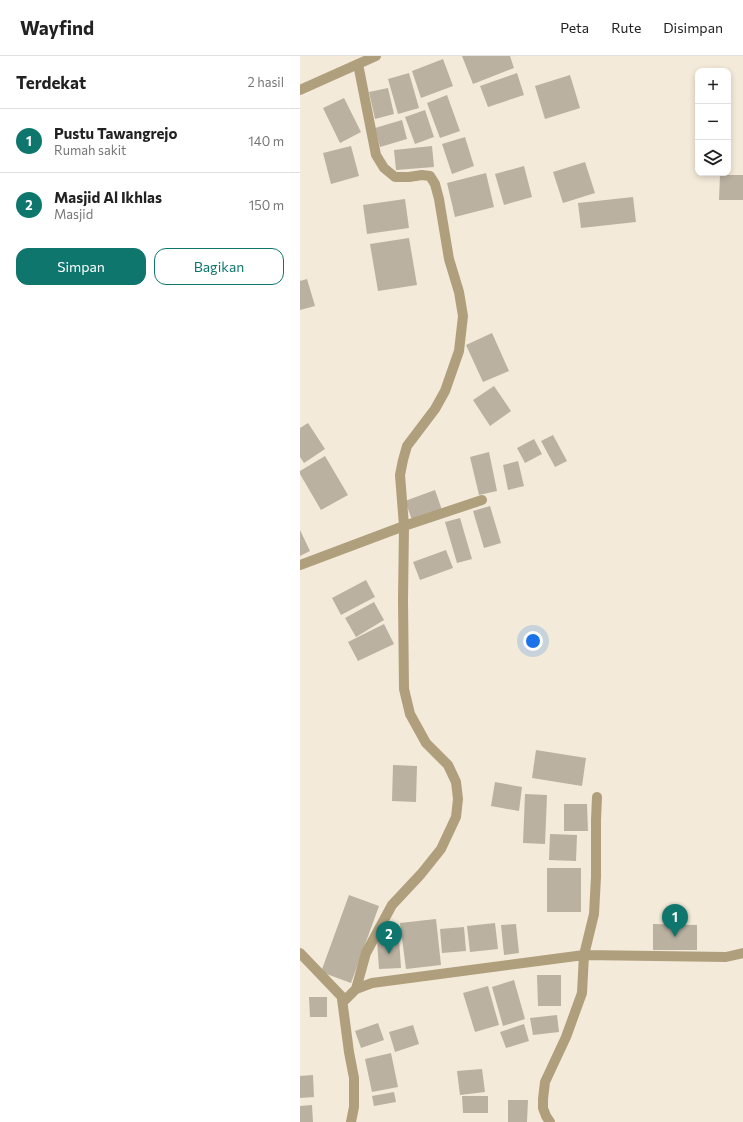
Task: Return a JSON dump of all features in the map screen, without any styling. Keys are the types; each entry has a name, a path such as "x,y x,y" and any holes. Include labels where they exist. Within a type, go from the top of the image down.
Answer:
{"street":[{"path":"300,90 376,56"},
{"path":"351,1122 354,1107 354,1078 342,999 345,1000 356,988 366,953 392,904 421,874 441,849 456,817 458,799 456,782 448,765 426,743 410,714 404,689 404,526 400,475 407,446 435,409 445,391 459,351 463,316 459,292 449,259 435,184 430,176 422,175 395,177 384,168 376,155 358,64"},
{"path":"300,565 404,526 482,500"},
{"path":"550,1122 543,1108 545,1082 566,1037 582,993 584,955 594,914 597,797"},
{"path":"300,952 345,1000"},
{"path":"356,988 372,983 584,955 726,957 743,953"}],"building":[{"path":"462,56 510,56 514,68 473,84"},
{"path":"443,59 453,86 421,98 412,71"},
{"path":"409,73 419,108 398,114 388,79"},
{"path":"517,73 524,95 488,107 480,86"},
{"path":"570,75 580,108 545,119 535,86"},
{"path":"388,88 394,114 375,119 369,92"},
{"path":"447,95 460,131 440,138 427,103"},
{"path":"344,98 361,132 340,143 323,108"},
{"path":"425,110 434,137 415,144 405,117"},
{"path":"402,120 407,139 380,147 375,128"},
{"path":"465,137 474,166 452,174 442,144"},
{"path":"351,146 359,176 331,184 323,153"},
{"path":"432,146 434,167 396,170 394,150"},
{"path":"585,162 595,193 563,203 553,172"},
{"path":"524,166 532,197 504,205 495,174"},
{"path":"486,173 494,207 455,217 447,183"},
{"path":"743,175 743,200 719,200 720,176"},
{"path":"633,197 636,222 581,228 578,203"},
{"path":"405,199 409,228 367,234 363,205"},
{"path":"409,238 417,285 378,291 370,244"},
{"path":"307,279 315,306 300,310 300,281"},
{"path":"492,333 509,371 483,382 466,345"},
{"path":"494,386 511,411 490,426 473,400"},
{"path":"308,423 325,449 304,463 300,457 300,428"},
{"path":"553,435 567,461 555,467 541,441"},
{"path":"534,439 542,454 525,463 517,448"},
{"path":"489,452 497,491 479,495 470,457"},
{"path":"325,456 348,495 321,510 300,474 300,471"},
{"path":"518,461 524,486 508,490 503,465"},
{"path":"435,490 442,510 412,520 405,501"},
{"path":"490,506 501,543 484,548 473,511"},
{"path":"460,518 472,559 457,563 445,522"},
{"path":"300,530 310,551 300,556"},
{"path":"446,550 453,568 420,580 413,562"},
{"path":"366,580 375,597 341,615 332,598"},
{"path":"374,602 384,620 356,637 345,618"},
{"path":"384,624 394,644 358,661 348,642"},
{"path":"536,750 586,758 582,786 532,778"},
{"path":"393,765 417,766 416,802 392,801"},
{"path":"495,782 522,787 519,811 491,806"},
{"path":"525,794 547,795 545,844 523,843"},
{"path":"564,804 587,804 588,831 564,831"},
{"path":"550,834 577,835 576,861 549,860"},
{"path":"547,868 581,868 581,912 547,912"},
{"path":"349,895 379,906 351,983 321,972"},
{"path":"436,919 441,965 406,969 400,923"},
{"path":"495,923 498,949 470,952 467,926"},
{"path":"516,924 519,953 504,955 501,925"},
{"path":"653,924 697,925 697,950 653,950"},
{"path":"464,927 466,951 442,953 440,929"},
{"path":"399,939 401,968 379,969 377,940"},
{"path":"537,975 561,975 561,1006 538,1006"},
{"path":"514,980 525,1019 503,1026 492,987"},
{"path":"488,986 499,1025 475,1032 463,993"},
{"path":"309,997 327,997 327,1017 310,1017"},
{"path":"557,1015 559,1032 533,1035 530,1018"},
{"path":"378,1023 384,1040 361,1048 355,1031"},
{"path":"524,1024 529,1041 506,1048 500,1032"},
{"path":"413,1025 419,1044 395,1052 389,1032"},
{"path":"391,1053 398,1087 372,1092 365,1059"},
{"path":"482,1069 485,1092 460,1095 457,1071"},
{"path":"313,1075 314,1097 300,1098 300,1076"},
{"path":"394,1092 396,1102 374,1106 372,1096"},
{"path":"462,1096 488,1096 488,1113 463,1113"},
{"path":"508,1100 528,1100 527,1122 508,1122"},
{"path":"312,1105 313,1122 300,1122 300,1106"}],"place":[{"name":"Pustu Tawangrejo","path":"675,937"},
{"name":"Masjid Al Ikhlas","path":"389,954"}]}
